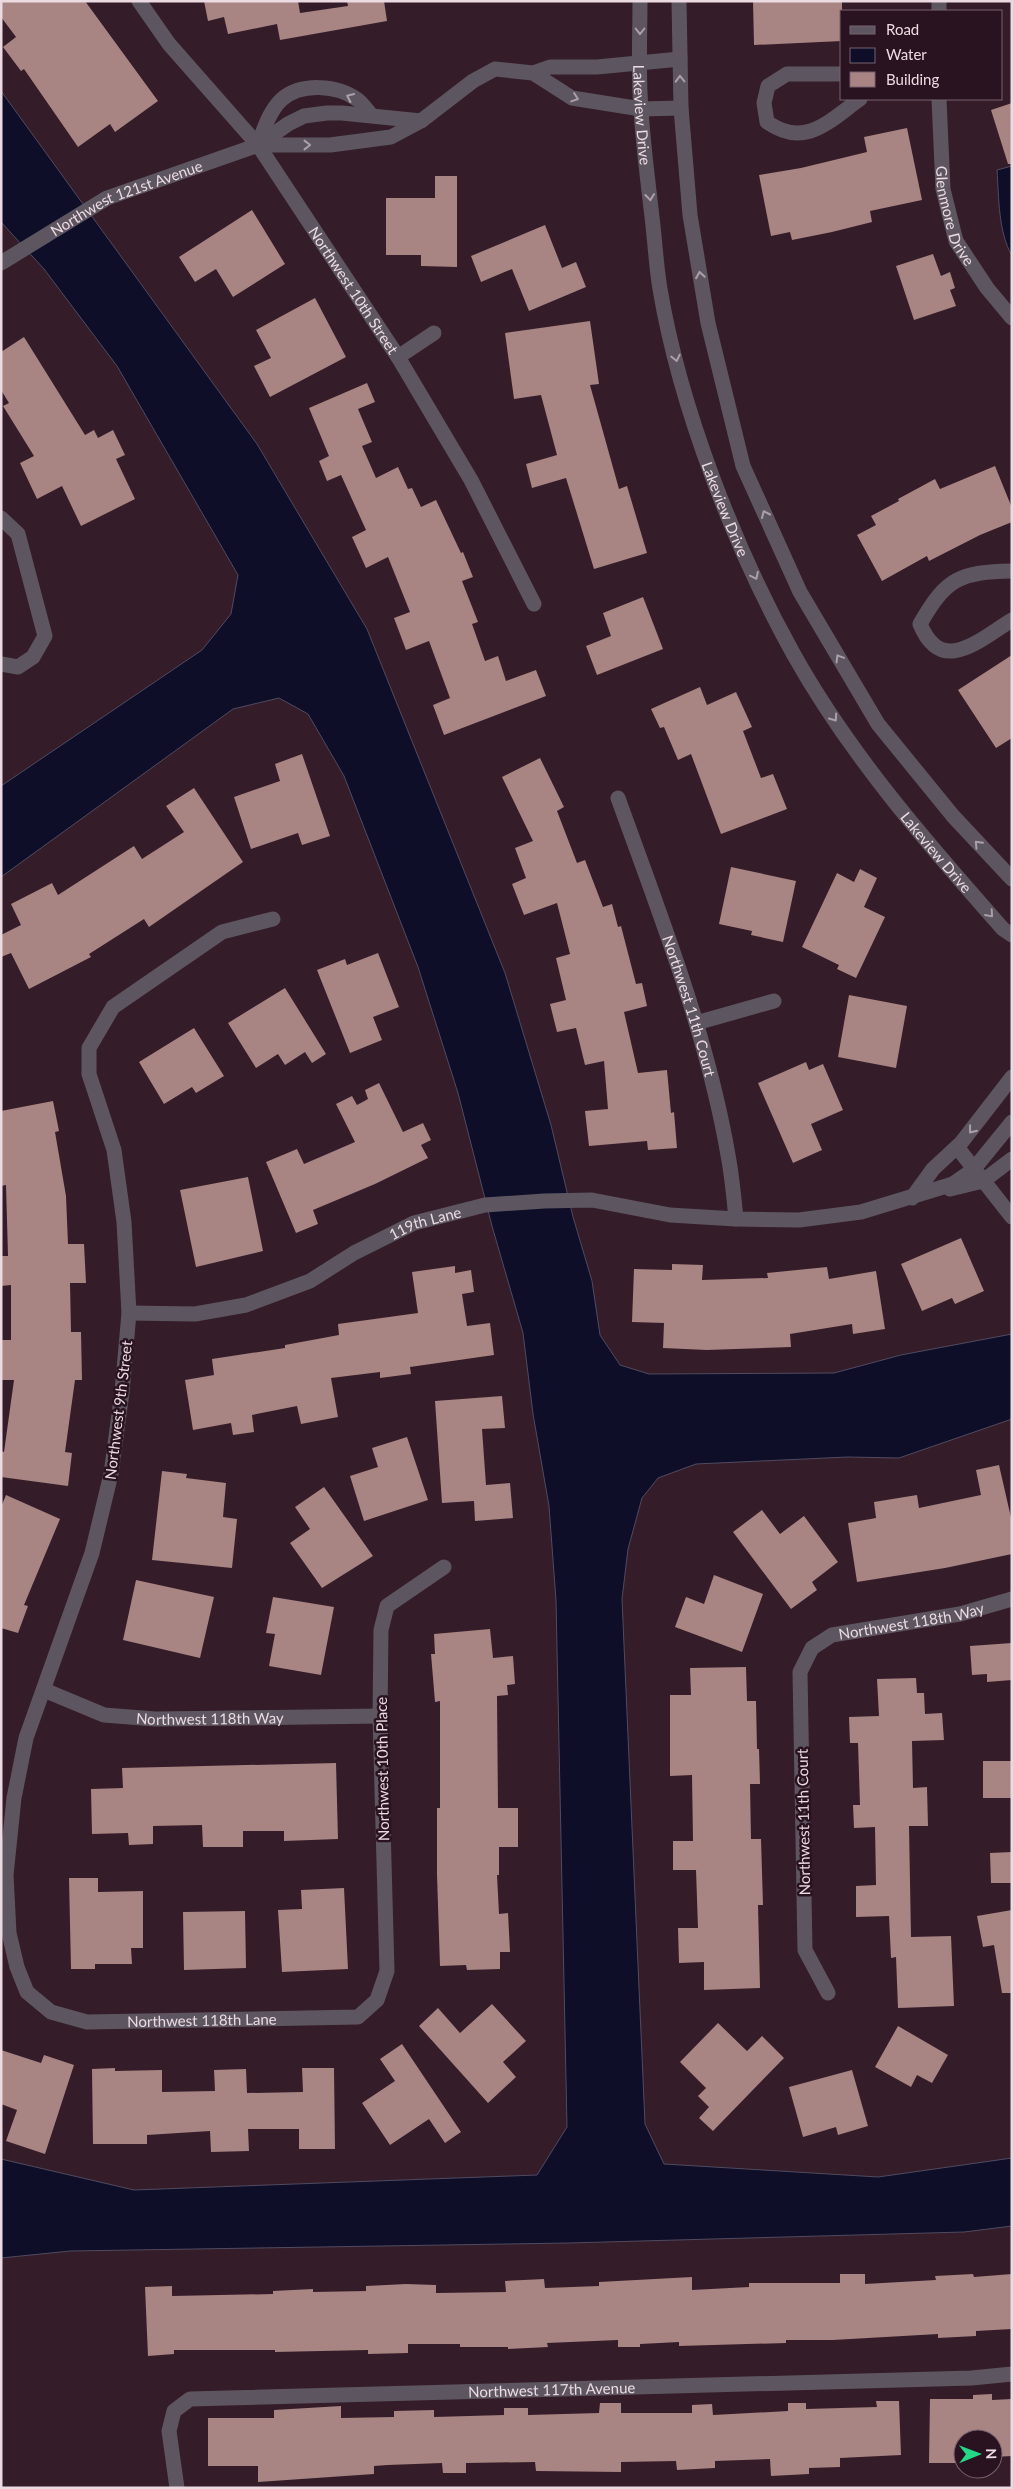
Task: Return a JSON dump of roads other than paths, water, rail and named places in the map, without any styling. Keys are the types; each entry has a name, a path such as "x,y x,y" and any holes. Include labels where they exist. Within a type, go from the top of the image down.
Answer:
{"street":[{"name":"Northwest 10th Street","path":"139,1 169,44 258,145 398,357 471,480 534,604"},
{"name":"Lakeview Drive","path":"640,1 641,109 660,288 678,369 711,472 753,570 794,655 830,713 881,784 947,865 1003,929 1012,936"},
{"name":"Lakeview Drive","path":"679,1 681,108 690,215 708,323 743,466 800,592 878,724 953,816 1012,879"},
{"name":"Northwest 121st Avenue","path":"258,145 330,145 390,138 421,121 473,81 495,69 533,73 550,67 597,67 680,59"},
{"name":"Northwest 121st Avenue","path":"533,73 572,98 641,109 681,108"},
{"path":"840,74 787,74 768,86 764,103 767,122 781,132 815,131 859,100"},
{"path":"258,145 268,119 282,100 294,92 318,87 341,92 358,100 371,115"},
{"name":"Glenmore Drive","path":"939,100 943,188 956,241 987,288 1012,318"},
{"name":"Northwest 121st Avenue","path":"2,262 107,198 258,145 288,124 304,116 327,112 421,121"},
{"path":"398,357 434,333"},
{"path":"1,518 18,534 45,636 33,657 18,668 1,664"},
{"path":"1012,571 984,572 953,581 932,603 920,624 926,637 934,646 949,652 964,650 1012,620"},
{"name":"Northwest 11th Court","path":"618,798 667,932 696,1023 728,1155 736,1220"},
{"name":"Northwest 9th Street","path":"27,1992 17,1967 9,1933 6,1875 14,1798 26,1738 92,1553 111,1474 129,1313 124,1222 114,1150 89,1074 89,1048 114,1007 222,932 273,919"},
{"path":"696,1023 774,1001"},
{"path":"917,1196 933,1169 957,1147 1012,1077"},
{"path":"917,1196 953,1184 973,1170 1012,1122"},
{"path":"957,1147 982,1182 1012,1217"},
{"path":"917,1196 982,1182 1012,1159"},
{"name":"119th Lane","path":"129,1313 195,1314 246,1305 310,1281 354,1253 414,1223 485,1205 544,1200 592,1200 670,1215 736,1220 799,1220 862,1212 917,1196"},
{"name":"Northwest 10th Place","path":"377,2000 386,1971 380,1716 381,1630 387,1606 444,1567"},
{"name":"Northwest 118th Way","path":"812,1648 832,1635 960,1614 1012,1599"},
{"name":"Northwest 11th Court","path":"812,1648 800,1672 805,1950 828,1993"},
{"name":"Northwest 118th Way","path":"44,1690 104,1715 155,1719 380,1716"},
{"name":"Northwest 118th Lane","path":"27,1992 51,2012 87,2022 358,2017 377,2000"},
{"name":"Northwest 117th Avenue","path":"177,2488 169,2431 174,2411 190,2399 952,2379 1012,2374"}],"water":[{"path":"1,91 257,444 367,629 505,973 551,1125 573,1217 592,1281 600,1335 620,1365 649,1374 834,1373 901,1355 1012,1334 1012,1419 899,1458 848,1457 696,1464 658,1478 642,1498 628,1549 622,1599 645,2124 664,2164 878,2177 1012,2158 1012,2226 964,2232 569,2243 70,2251 1,2258 1,2159 134,2190 537,2175 567,2127 556,1600 549,1506 533,1414 523,1333 492,1226 458,1093 418,967 344,776 308,714 279,698 233,709 1,877 1,786 202,650 231,614 238,575 117,366 44,269 1,222"},
{"path":"1012,166 1012,256 1007,246 1002,225 997,170"}]}
